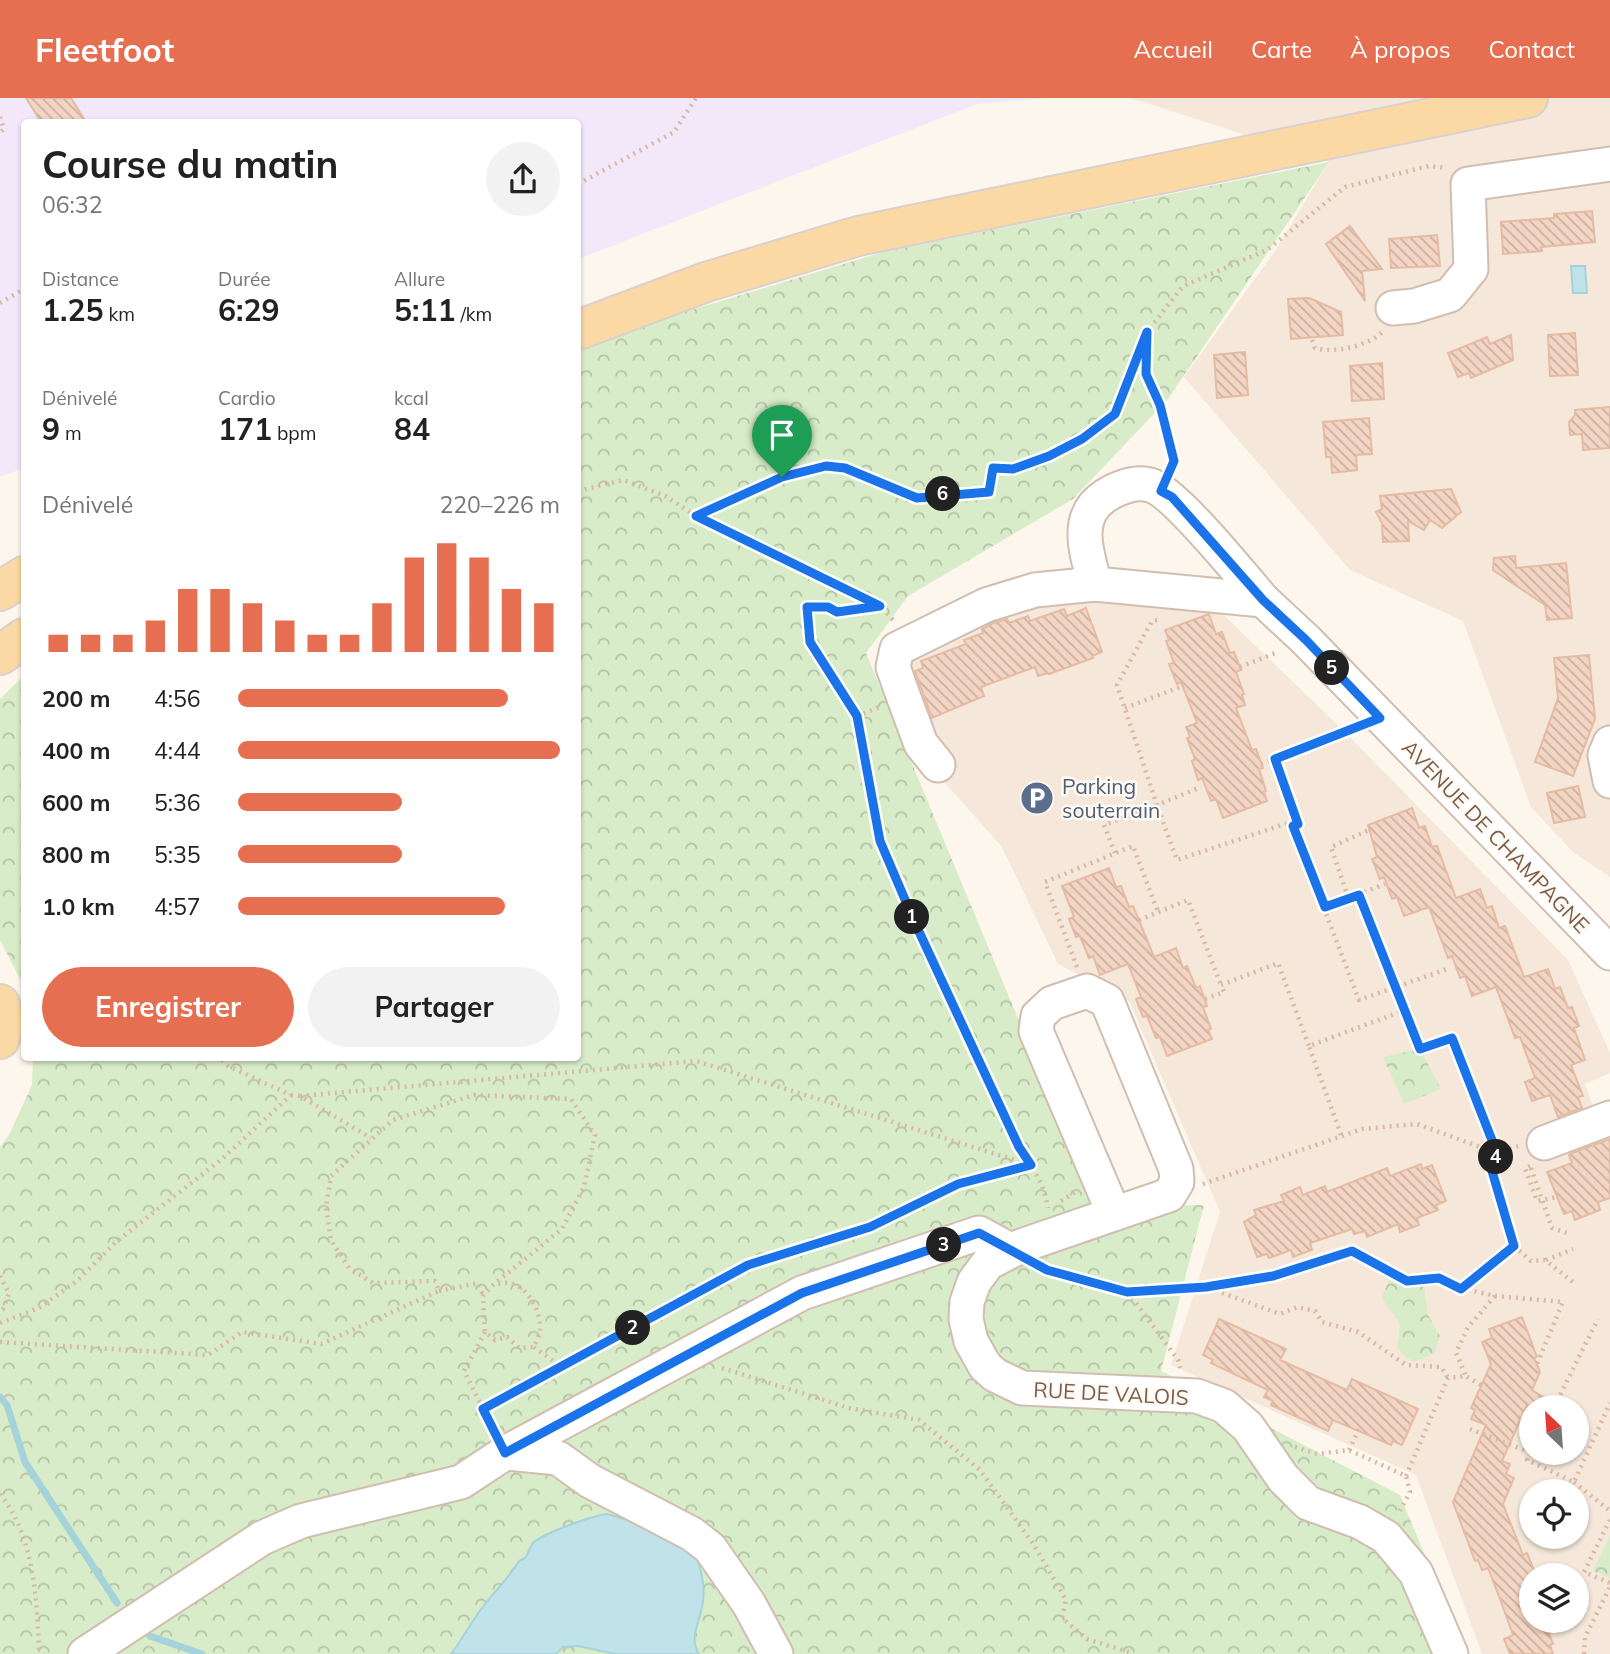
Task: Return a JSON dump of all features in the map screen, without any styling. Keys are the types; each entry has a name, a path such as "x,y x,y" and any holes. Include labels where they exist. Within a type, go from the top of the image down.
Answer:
{"main road":[{"path":"581,329 706,282 858,236 1528,98"},
{"path":"0,591 21,578"},
{"path":"0,655 21,640"},
{"path":"0,1004 4,1023 0,1039"}],"street":[{"path":"1393,308 1414,306 1450,295 1471,269 1468,184 1610,163"},
{"path":"1095,584 1086,551 1086,519 1093,504 1121,486 1151,485 1161,491"},
{"name":"AVENUE DE CHAMPAGNE","path":"1161,491 1172,497 1263,600 1306,640 1610,953"},
{"path":"938,765 921,744 893,667 897,649 911,640 986,605 1035,590 1095,584 1263,600"},
{"path":"1610,743 1605,755 1610,781"},
{"path":"1114,1214 1036,1031 1038,1016 1052,1003 1087,991 1107,1001 1176,1169 1177,1182 1169,1195"},
{"path":"1537,1153 1610,1118"},
{"name":"RUE DE VALOIS","path":"1169,1195 1010,1250 988,1263 974,1282 967,1302 966,1320 978,1356 995,1375 1022,1388 1197,1396 1224,1406 1248,1427 1283,1478 1308,1503 1360,1522 1385,1536 1416,1573 1451,1654"},
{"path":"85,1654 262,1538 301,1521 461,1482 505,1453 802,1293 979,1233 1010,1250"},
{"path":"505,1453 558,1458 590,1481 692,1534 710,1548 749,1604 776,1654"}],"path":[{"path":"581,182 674,132 696,98"},
{"path":"0,117 4,129 0,133"},
{"path":"696,516 782,477 826,466 845,468 917,498 989,492 993,468 1013,469 1049,456 1082,439 1115,414 1147,332 1183,286 1267,250 1345,187 1429,166 1471,170 1477,183"},
{"path":"0,303 21,291"},
{"path":"1312,340 1315,348 1330,350 1377,338 1387,325 1393,308"},
{"path":"1147,332 1146,374 1160,405 1174,461 1161,491"},
{"path":"581,490 623,480 666,496 696,516 880,606 911,640"},
{"path":"880,606 837,612 828,607 807,607 810,642 857,716 880,841 1019,1147 1046,1194 1048,1209"},
{"path":"1164,619 1152,621 1117,685 1177,860 1291,822 1359,1000 1450,968"},
{"path":"1240,667 1306,640"},
{"path":"1125,708 1180,687"},
{"path":"1261,764 1380,718"},
{"path":"1275,759 1298,824 1293,826"},
{"path":"1115,853 1104,825 1201,787"},
{"path":"1359,895 1346,891 1331,847 1370,830"},
{"path":"1087,991 1045,882 1133,846 1158,912"},
{"path":"1325,907 1385,884"},
{"path":"1359,895 1420,1049 1452,1038 1497,1153 1492,1171 1514,1246 1531,1261 1545,1260 1573,1249"},
{"path":"1139,920 1188,900 1224,992 1205,999"},
{"path":"1221,985 1278,963 1341,1135"},
{"path":"1309,1046 1405,1010"},
{"path":"223,1061 228,1066 291,1095 300,1096 696,1061 1031,1165"},
{"path":"0,1323 39,1308 77,1281 117,1241 222,1159 291,1095"},
{"path":"439,1291 435,1280 373,1283 349,1268 331,1240 326,1207 331,1175 393,1120 474,1095 571,1099 595,1135 584,1187 562,1229 483,1296"},
{"path":"300,1096 371,1138"},
{"path":"1169,1195 1362,1129 1417,1124 1497,1153"},
{"path":"1537,1153 1550,1159 1525,1168 1537,1201 1557,1197"},
{"path":"1537,1153 1552,1228 1567,1233"},
{"path":"483,1409 748,1265 870,1227 958,1184 1031,1165"},
{"path":"1461,1289 1514,1246"},
{"path":"1010,1250 1047,1270 1127,1292 1206,1287 1273,1276 1352,1251 1407,1281 1439,1278 1461,1289 1495,1296 1563,1302 1536,1364"},
{"path":"1545,1260 1573,1282"},
{"path":"0,1276 9,1293 0,1310"},
{"path":"493,1285 506,1282 518,1286 529,1296 537,1312 540,1331 534,1347"},
{"path":"0,1342 208,1355 242,1332 321,1344 439,1291 478,1283 483,1296 485,1332 464,1371 505,1453"},
{"path":"1206,1287 1280,1314 1297,1307 1315,1311 1322,1322 1358,1332 1406,1365 1441,1367 1448,1378"},
{"path":"1127,1292 1178,1360 1189,1396"},
{"path":"1466,1376 1457,1353 1468,1327 1495,1296"},
{"path":"1560,1395 1598,1319"},
{"path":"485,1332 495,1340 507,1337 519,1348 534,1347 561,1367"},
{"path":"684,1356 849,1408 919,1420 980,1470 1034,1545 1066,1600 1062,1618 1087,1639 1129,1651 1126,1654"},
{"path":"1448,1378 1466,1376 1481,1385"},
{"path":"1385,1536 1410,1492 1406,1476 1448,1378"},
{"path":"1575,1479 1609,1407"},
{"path":"1349,1450 1360,1427"},
{"path":"1470,1429 1519,1447"},
{"path":"1287,1445 1317,1454 1349,1450 1406,1476"},
{"path":"1538,1465 1568,1479"},
{"path":"0,1494 8,1504 26,1545 37,1608 38,1654"},
{"path":"1589,1494 1610,1511"},
{"path":"1584,1654 1585,1637 1610,1585 1584,1572 1610,1520"}],"shaded area":[{"path":"0,98 1050,98 977,104 581,258 581,119 21,119 21,469 0,477"},
{"path":"1131,98 1610,98 1610,877 1574,853 1531,807 1463,621 1350,570 1184,377 1275,251 1329,162"},
{"path":"1083,597 1209,601 1347,734 1568,960 1610,1053 1610,1073 1585,1084 1601,1129 1610,1126 1610,1654 1482,1654 1416,1475 1171,1365 1220,1212 1129,1001 1058,964 1002,847 924,759 884,661 1020,608"}],"green space":[{"path":"1329,162 1168,399 1073,499 908,596 866,653 1096,1206 1204,1205 1161,1371 1400,1495 1466,1654 0,1654 0,1147 9,1135 32,1085 33,1061 581,1061 581,345 883,252"},
{"path":"21,678 21,981 0,940 0,699"},
{"path":"1420,1049 1441,1089 1404,1104 1383,1057"},
{"path":"1404,1272 1417,1274 1424,1285 1428,1315 1440,1336 1434,1354 1414,1362 1404,1356 1397,1347 1399,1323 1382,1297 1391,1276"},
{"path":"1610,1536 1610,1578 1593,1571"}],"water":[{"path":"1571,266 1585,266 1587,293 1573,293"},
{"path":"607,1514 674,1538 690,1548 694,1554 703,1585 703,1600 695,1637 699,1654 615,1654 578,1646 563,1647 556,1654 451,1654 482,1608 519,1561 525,1558 533,1543 568,1526"}],"building":[{"path":"26,98 71,98 84,119 39,119"},
{"path":"1592,211 1595,242 1503,254 1501,222 1554,218 1554,214"},
{"path":"1350,226 1382,269 1362,271 1365,301 1326,244"},
{"path":"1437,235 1440,266 1391,268 1389,239"},
{"path":"1309,298 1341,312 1343,335 1291,339 1288,299"},
{"path":"1575,333 1578,375 1550,376 1548,335"},
{"path":"1511,335 1513,360 1471,378 1469,373 1458,377 1448,353 1487,337 1490,344"},
{"path":"1245,352 1248,395 1217,398 1214,355"},
{"path":"1382,363 1384,399 1352,401 1350,366"},
{"path":"1610,407 1610,448 1583,450 1582,434 1570,435 1569,422 1575,415 1575,410"},
{"path":"1369,418 1372,454 1356,455 1357,470 1332,473 1331,457 1326,457 1323,422"},
{"path":"1451,489 1461,512 1442,528 1430,520 1424,530 1408,521 1409,541 1383,542 1382,523 1376,512 1382,509 1380,496"},
{"path":"1515,556 1516,568 1566,563 1572,618 1547,620 1545,605 1493,570 1494,558"},
{"path":"1086,608 1102,652 1049,674 1038,676 1035,667 981,687 984,696 932,718 915,671 923,668 921,661 966,644 964,640 983,633 982,629 993,623 1007,619 1009,623 1028,616 1030,621 1064,609 1067,616"},
{"path":"1209,614 1216,634 1222,632 1230,653 1234,652 1241,670 1236,672 1245,705 1236,708 1252,750 1256,749 1263,768 1259,769 1267,801 1223,818 1216,799 1211,801 1202,778 1198,780 1192,761 1195,759 1186,727 1197,723 1181,682 1177,684 1169,664 1174,663 1165,630"},
{"path":"1589,655 1595,719 1573,776 1535,762 1558,698 1554,658"},
{"path":"1578,786 1585,817 1554,823 1547,793"},
{"path":"1412,808 1419,828 1425,826 1432,847 1437,846 1456,898 1480,889 1487,908 1492,906 1499,928 1505,926 1524,977 1548,969 1555,989 1560,987 1568,1008 1572,1007 1579,1026 1574,1028 1585,1060 1571,1065 1583,1096 1578,1097 1582,1108 1558,1117 1550,1095 1532,1101 1525,1082 1535,1078 1520,1037 1515,1038 1496,987 1472,996 1465,976 1460,978 1452,956 1448,958 1429,907 1404,916 1397,897 1392,899 1384,877 1380,879 1372,859 1377,857 1368,825"},
{"path":"1109,868 1116,887 1121,886 1129,907 1133,906 1154,957 1176,948 1183,968 1187,966 1196,988 1200,986 1207,1006 1203,1007 1212,1039 1167,1056 1160,1037 1156,1038 1147,1016 1143,1017 1136,999 1141,997 1128,964 1100,975 1093,956 1089,958 1080,936 1076,937 1069,919 1074,917 1062,886"},
{"path":"1610,1139 1610,1198 1598,1202 1600,1210 1575,1220 1572,1211 1564,1214 1547,1172 1572,1163 1569,1155 1572,1153"},
{"path":"1421,1164 1422,1169 1432,1165 1446,1201 1436,1205 1438,1210 1417,1218 1419,1225 1400,1232 1398,1224 1367,1237 1365,1231 1354,1234 1352,1229 1310,1243 1312,1250 1293,1257 1291,1250 1269,1258 1267,1254 1257,1257 1244,1222 1256,1215 1254,1210 1284,1201 1281,1195 1300,1187 1303,1195 1325,1186 1327,1192 1387,1168 1390,1176"},
{"path":"1522,1317 1540,1372 1532,1390 1540,1395 1519,1395 1519,1423 1502,1461 1510,1464 1506,1474 1514,1478 1503,1504 1519,1549 1523,1555 1527,1553 1531,1563 1519,1563 1519,1633 1549,1633 1553,1654 1510,1654 1504,1639 1513,1635 1500,1599 1488,1568 1482,1570 1478,1560 1475,1561 1453,1502 1486,1425 1471,1419 1475,1410 1471,1408 1491,1364 1482,1342 1492,1338 1489,1329"},
{"path":"1219,1319 1286,1349 1280,1360 1347,1390 1352,1379 1418,1409 1402,1445 1393,1441 1391,1445 1333,1420 1328,1431 1271,1405 1273,1401 1264,1397 1268,1390 1211,1363 1213,1360 1203,1355"}],"waterway":[{"path":"0,1397 7,1405 25,1462 117,1603"},
{"path":"150,1636 202,1654"}],"place":[{"name":"Parking souterrain","path":"1037,798"}],"route":[{"path":"1147,332 1146,374 1160,405 1174,461 1161,491 1172,497 1263,600 1306,640 1380,718 1275,759 1298,824 1293,826 1325,907 1359,895 1420,1049 1452,1038 1497,1153 1492,1171 1514,1246 1461,1289 1439,1278 1407,1281 1352,1251 1273,1276 1206,1287 1127,1292 1047,1270 979,1233 802,1293 505,1453 483,1409 748,1265 870,1227 958,1184 1031,1165 1019,1147 880,841 857,716 810,642 807,607 828,607 837,612 880,606 696,516 782,477 826,466 845,468 917,498 989,492 993,468 1013,469 1049,456 1082,439 1115,414 1147,332"}]}
